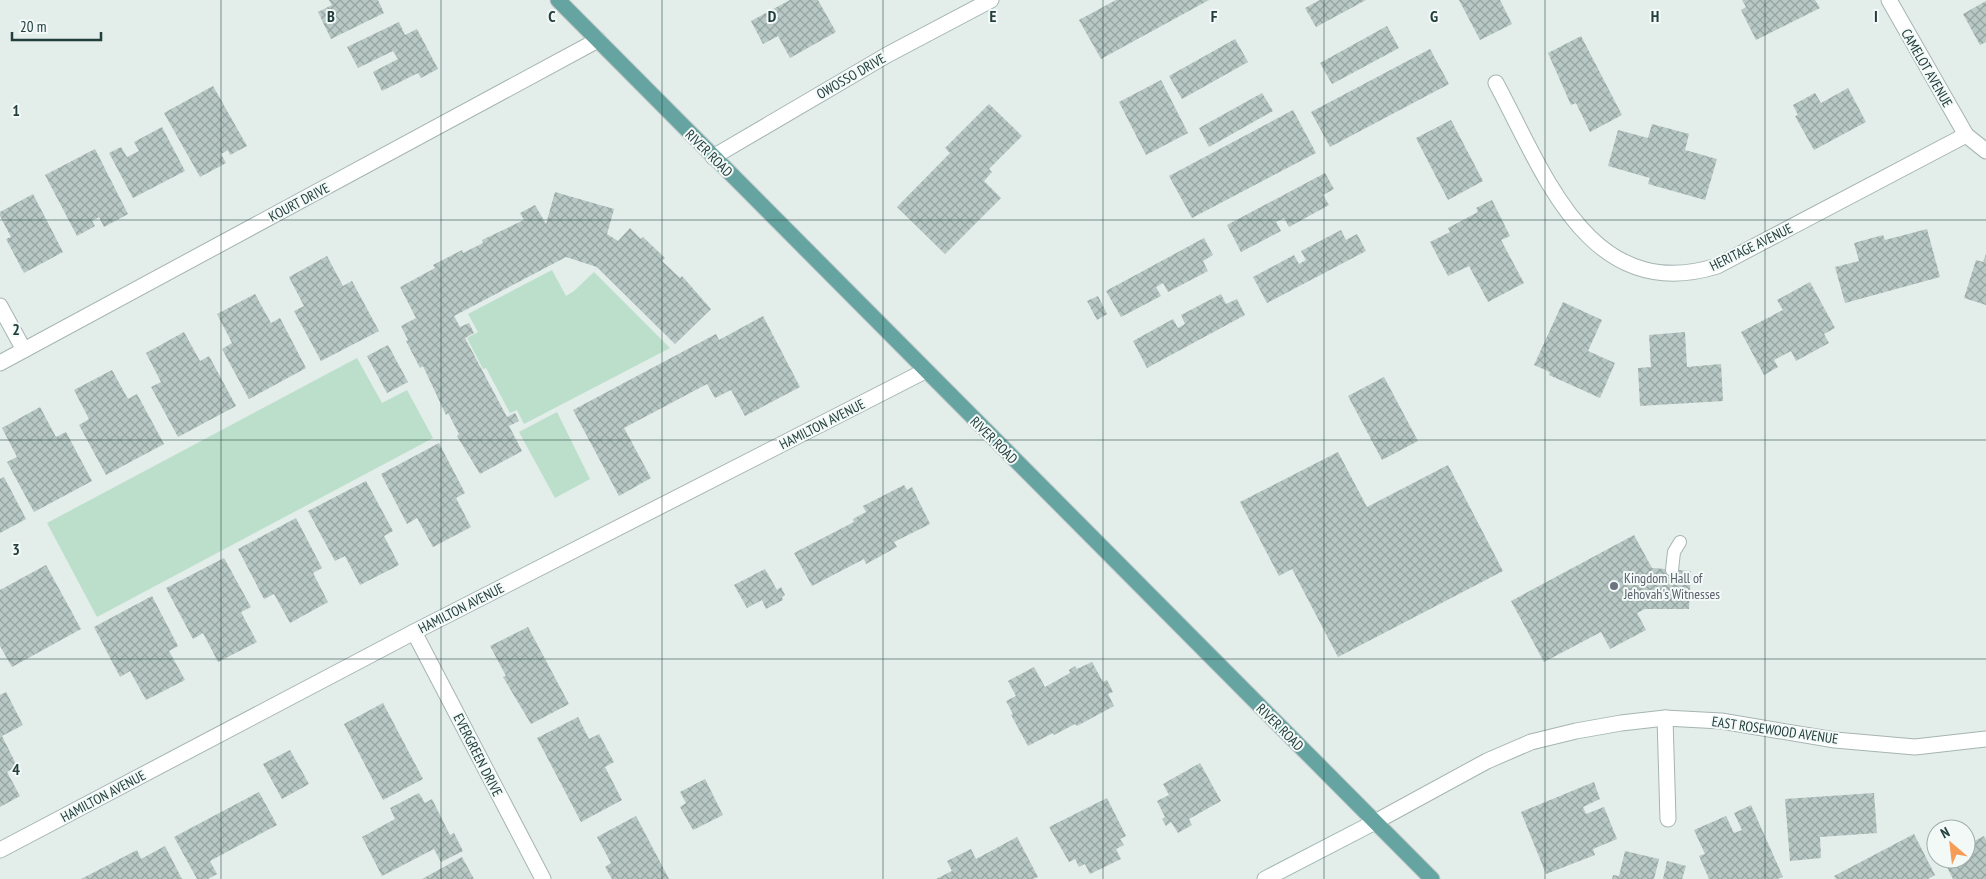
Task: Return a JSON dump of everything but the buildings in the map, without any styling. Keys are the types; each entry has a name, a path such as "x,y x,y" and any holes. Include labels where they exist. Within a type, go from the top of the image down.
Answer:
{"main road":[{"name":"RIVER ROAD","path":"558,0 1432,879"}],"street":[{"name":"OWOSSO DRIVE","path":"712,157 887,55 991,0"},
{"name":"CAMELOT AVENUE","path":"1888,0 1966,135"},
{"name":"KOURT DRIVE","path":"0,363 598,40"},
{"name":"HERITAGE AVENUE","path":"1496,83 1569,216 1600,248 1623,262 1659,274 1696,272 1717,266 1966,135"},
{"path":"1966,135 1986,151"},
{"path":"0,306 24,350"},
{"name":"HAMILTON AVENUE","path":"0,850 414,632 926,371"},
{"name":"EVERGREEN DRIVE","path":"414,632 543,879"},
{"path":"1665,718 1668,819"},
{"name":"EAST ROSEWOOD AVENUE","path":"1265,879 1487,761 1532,742 1576,731 1665,718 1721,721 1790,734 1867,744 1915,746 1986,739"}],"lane":[{"path":"1672,570 1674,552 1680,542"}],"green space":[{"path":"552,270 566,296 594,272 670,348 524,424 517,410 510,413 486,368 483,369 467,338 478,332 468,314"},
{"path":"357,358 382,403 407,390 433,438 97,617 47,523"},
{"path":"557,412 590,479 555,498 519,432"}],"place":[{"name":"Kingdom Hall of Jehovah's Witnesses","path":"1614,586"}]}
